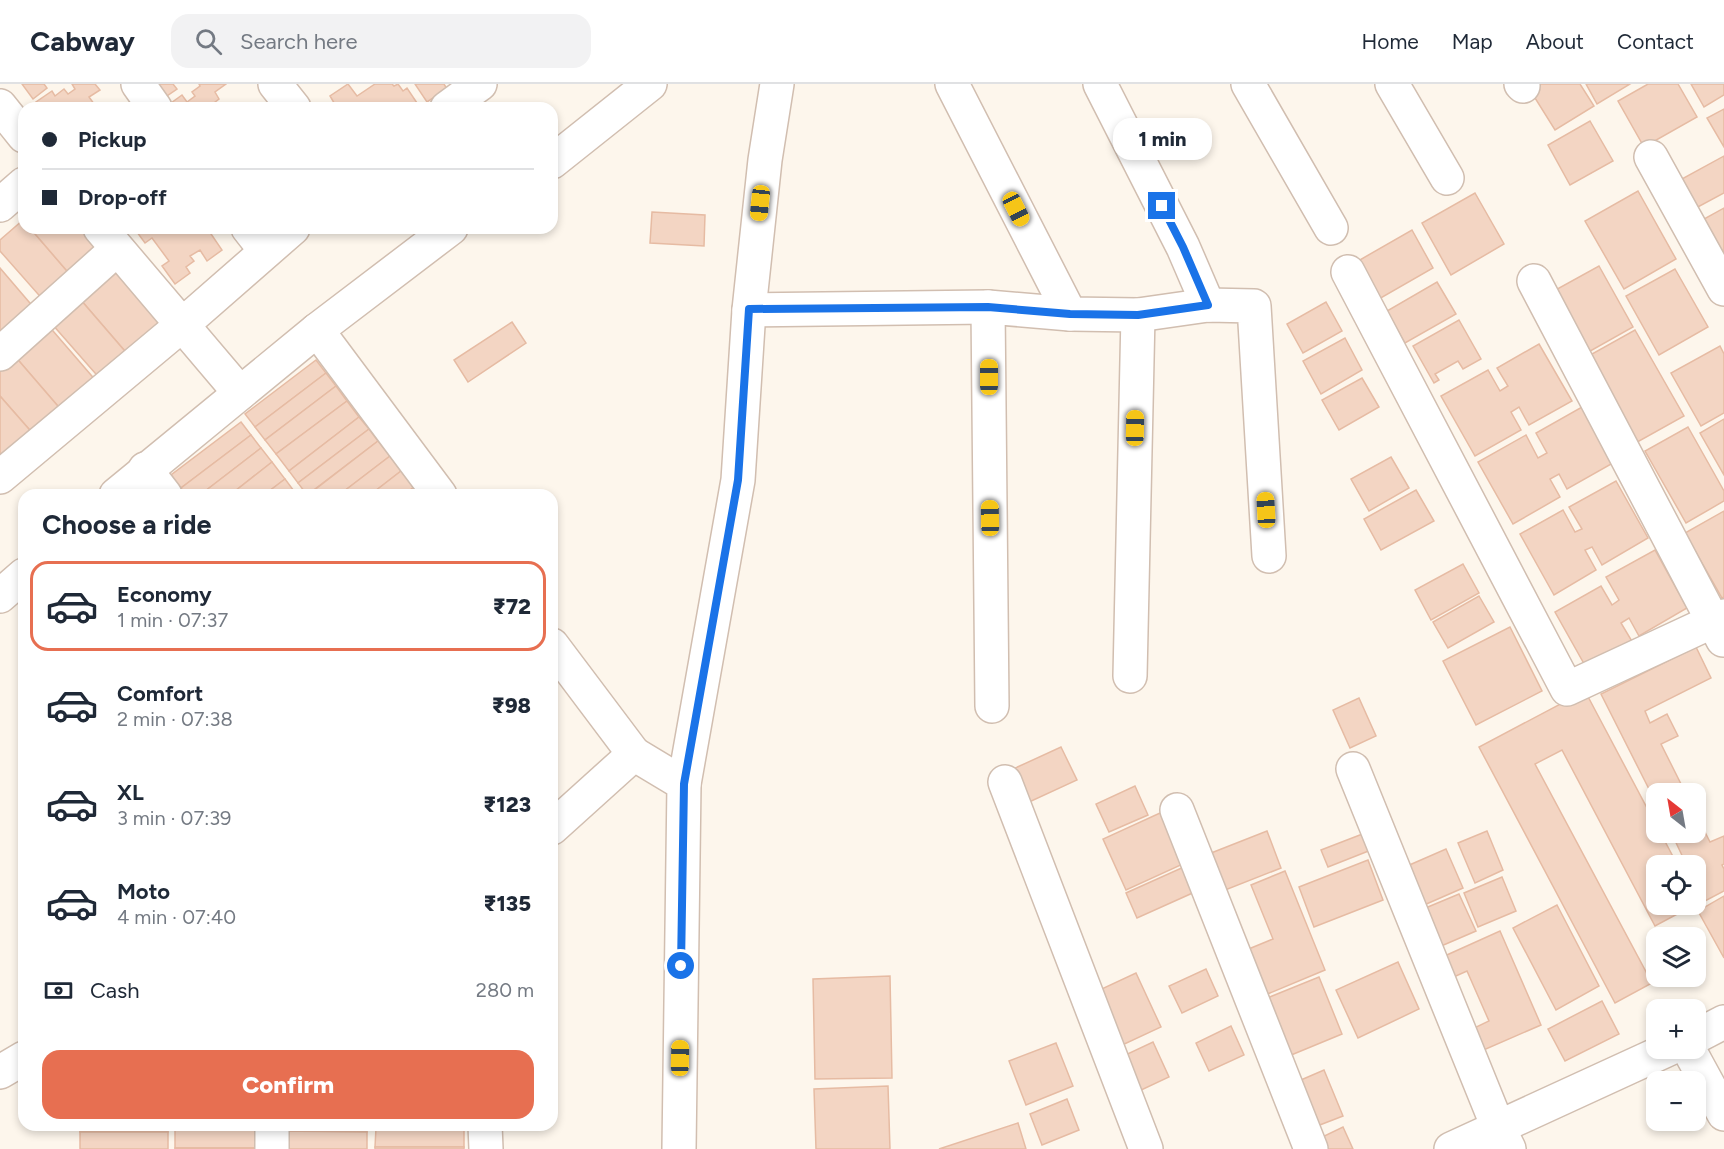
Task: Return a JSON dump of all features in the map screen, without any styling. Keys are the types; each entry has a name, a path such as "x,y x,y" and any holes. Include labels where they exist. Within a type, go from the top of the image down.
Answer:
{"street":[{"path":"138,84 151,102"},
{"path":"275,84 289,102"},
{"path":"455,102 480,84"},
{"path":"558,157 650,84"},
{"path":"679,1149 684,784 738,480 749,309 765,160 777,84"},
{"path":"952,84 1070,314"},
{"path":"1100,84 1183,247 1208,305"},
{"path":"1248,84 1331,228"},
{"path":"1392,84 1447,178"},
{"path":"0,106 18,128"},
{"path":"1650,156 1724,289"},
{"path":"0,205 18,189"},
{"path":"0,477 182,325 257,240 275,234"},
{"path":"123,489 317,330 443,234"},
{"path":"0,354 109,238 240,393"},
{"path":"1348,272 1567,689 1721,626 1534,282"},
{"path":"749,309 988,307 1070,314 1138,315 1208,305 1254,306 1269,556"},
{"path":"988,307 992,706"},
{"path":"1130,676 1138,315"},
{"path":"317,330 436,489"},
{"path":"146,469 161,489"},
{"path":"0,596 18,580"},
{"path":"558,653 634,754 684,784"},
{"path":"558,823 634,754"},
{"path":"1353,769 1503,1138"},
{"path":"1005,782 1146,1149"},
{"path":"1177,810 1311,1149"},
{"path":"1706,1031 1724,1022"},
{"path":"1451,1149 1503,1138 1650,1059"},
{"path":"1694,1059 1724,1114"},
{"path":"0,1072 18,1062"},
{"path":"272,1131 272,1149"},
{"path":"485,1131 486,1149"}],"building":[{"path":"22,84 44,84 47,88 33,99"},
{"path":"72,84 95,84 100,90 89,97 93,102 36,102 52,91 55,96 64,89 68,94 75,89"},
{"path":"149,84 173,84 177,89 161,100"},
{"path":"199,84 226,84 215,92 219,99 215,102 187,102 195,96 192,92 200,86"},
{"path":"348,84 357,96 375,84 394,86 398,84 403,91 407,88 416,102 334,102 330,96"},
{"path":"415,84 444,84 447,89 427,102"},
{"path":"1539,84 1580,84 1594,106 1555,130 1530,90"},
{"path":"1586,84 1630,84 1597,104"},
{"path":"1648,84 1678,84 1697,117 1644,147 1618,101"},
{"path":"1691,84 1724,84 1724,95 1704,107"},
{"path":"182,95 187,102 172,102"},
{"path":"1724,109 1724,147 1707,118"},
{"path":"1590,121 1613,161 1570,185 1548,145"},
{"path":"1724,156 1724,193 1696,208 1680,180"},
{"path":"1638,191 1676,259 1624,289 1585,221"},
{"path":"1475,193 1504,244 1451,275 1422,223"},
{"path":"1724,208 1724,255 1704,219"},
{"path":"652,212 705,215 704,246 650,243"},
{"path":"18,224 18,234 35,234 73,278 45,302 0,251 0,240"},
{"path":"1412,230 1433,268 1379,299 1358,261"},
{"path":"35,234 87,234 102,250 73,278"},
{"path":"138,234 211,234 222,250 207,261 200,250 190,256 194,261 186,267 190,273 175,284 162,266 169,261 152,238 145,243"},
{"path":"1599,266 1633,327 1585,354 1550,293"},
{"path":"0,268 35,309 0,338"},
{"path":"1675,269 1708,327 1659,355 1626,296"},
{"path":"115,270 165,328 130,357 80,299"},
{"path":"1437,282 1456,314 1405,343 1387,311"},
{"path":"80,299 130,357 102,381 52,324"},
{"path":"1326,302 1342,331 1303,353 1287,324"},
{"path":"1459,320 1481,359 1463,369 1458,361 1435,374 1439,380 1434,383 1413,346"},
{"path":"512,322 526,343 468,382 454,360"},
{"path":"47,324 97,382 63,412 13,354"},
{"path":"1635,330 1684,416 1632,445 1583,359"},
{"path":"1345,338 1362,370 1321,394 1303,361"},
{"path":"1539,344 1572,401 1529,425 1519,407 1511,412 1521,430 1475,456 1441,396 1488,370 1500,391 1508,386 1497,368"},
{"path":"1720,346 1724,354 1724,413 1701,426 1671,373"},
{"path":"13,354 63,412 35,436 0,396 0,365"},
{"path":"316,360 326,373 255,427 245,414"},
{"path":"326,373 336,386 265,440 255,427"},
{"path":"1362,378 1379,407 1339,430 1322,400"},
{"path":"336,386 347,401 276,454 265,440"},
{"path":"0,396 35,436 0,466"},
{"path":"347,401 359,417 289,471 276,454"},
{"path":"1582,407 1613,463 1567,489 1559,474 1550,479 1560,497 1513,524 1478,462 1526,435 1538,458 1547,453 1536,433"},
{"path":"359,417 369,429 298,483 289,471"},
{"path":"1724,419 1724,475 1700,433"},
{"path":"241,422 251,435 181,488 171,475"},
{"path":"1688,427 1724,491 1724,501 1686,523 1645,451"},
{"path":"369,429 378,441 315,489 302,489 298,483"},
{"path":"251,435 261,448 208,489 181,488"},
{"path":"378,441 390,456 347,489 316,489"},
{"path":"261,448 272,462 238,489 208,489"},
{"path":"390,456 401,471 378,489 347,489"},
{"path":"1391,457 1409,488 1369,511 1351,479"},
{"path":"272,462 285,479 272,489 238,489"},
{"path":"401,471 414,487 412,489 378,489"},
{"path":"285,479 292,489 272,489"},
{"path":"1616,481 1648,538 1602,565 1592,547 1585,550 1596,570 1554,595 1520,534 1563,510 1575,532 1582,529 1569,507"},
{"path":"1416,490 1434,521 1381,550 1364,519"},
{"path":"1724,511 1724,597 1722,598 1685,533"},
{"path":"1655,550 1687,608 1639,636 1629,618 1621,623 1633,643 1587,669 1555,612 1601,586 1612,605 1619,600 1606,577"},
{"path":"1463,564 1479,593 1431,620 1415,590"},
{"path":"1479,596 1494,622 1448,648 1433,622"},
{"path":"1510,627 1542,691 1476,725 1443,661"},
{"path":"1696,647 1711,678 1645,711 1650,723 1667,714 1678,736 1661,744 1680,783 1646,783 1601,694"},
{"path":"1585,691 1646,806 1646,843 1666,843 1672,855 1646,855 1646,909 1562,750 1535,764 1646,972 1646,986 1615,1003 1479,747"},
{"path":"1359,698 1376,736 1350,748 1333,710"},
{"path":"1061,747 1077,780 1027,803 1011,770"},
{"path":"1135,786 1148,815 1109,832 1096,804"},
{"path":"1160,813 1183,864 1126,890 1103,839"},
{"path":"1267,831 1281,868 1215,894 1201,857"},
{"path":"1487,831 1503,870 1475,883 1458,843"},
{"path":"1365,833 1371,850 1328,867 1321,850"},
{"path":"1706,834 1710,842 1724,836 1724,864 1722,865 1724,891 1706,900 1706,855 1682,855 1676,843 1706,843"},
{"path":"1446,849 1463,888 1415,909 1398,870"},
{"path":"1368,860 1383,900 1314,927 1299,887"},
{"path":"1186,866 1197,891 1137,918 1126,893"},
{"path":"1285,871 1325,970 1258,998 1239,953 1273,939 1251,885"},
{"path":"1502,877 1516,911 1478,927 1464,893"},
{"path":"1459,894 1476,931 1432,950 1416,912"},
{"path":"1724,896 1724,958 1700,915 1706,915 1706,906"},
{"path":"1557,905 1599,986 1556,1010 1513,928"},
{"path":"1649,915 1676,915 1655,926"},
{"path":"1500,931 1541,1025 1479,1052 1470,1030 1489,1021 1467,971 1447,980 1438,959"},
{"path":"1398,962 1419,1009 1358,1038 1336,990"},
{"path":"1206,969 1218,996 1182,1013 1169,986"},
{"path":"1136,973 1161,1027 1118,1047 1093,993"},
{"path":"890,976 892,1078 815,1079 813,979"},
{"path":"1319,977 1342,1034 1284,1058 1260,1001"},
{"path":"1602,1001 1619,1034 1565,1061 1548,1029"},
{"path":"1231,1026 1244,1055 1209,1071 1196,1043"},
{"path":"1153,1042 1169,1077 1137,1092 1121,1057"},
{"path":"1056,1043 1073,1086 1026,1105 1009,1061"},
{"path":"1324,1070 1343,1116 1312,1128 1294,1083"},
{"path":"888,1086 890,1149 816,1149 814,1089"},
{"path":"1067,1099 1079,1130 1042,1145 1030,1114"},
{"path":"1018,1123 1026,1149 939,1149"},
{"path":"1343,1127 1353,1149 1323,1149 1318,1139"},
{"path":"80,1131 168,1131 168,1132"},
{"path":"175,1131 264,1131 264,1148 175,1148"},
{"path":"279,1131 367,1131 367,1132"},
{"path":"279,1131 367,1132 367,1149 279,1149"},
{"path":"376,1131 464,1131 464,1147 375,1147"},
{"path":"80,1132 168,1132 168,1149 80,1149"},
{"path":"375,1147 464,1147 464,1149 375,1149"},
{"path":"264,1148 264,1149 175,1149"}],"route":[{"path":"681,966 684,784 738,480 749,309 988,307 1070,314 1138,315 1208,305 1162,206"}]}
